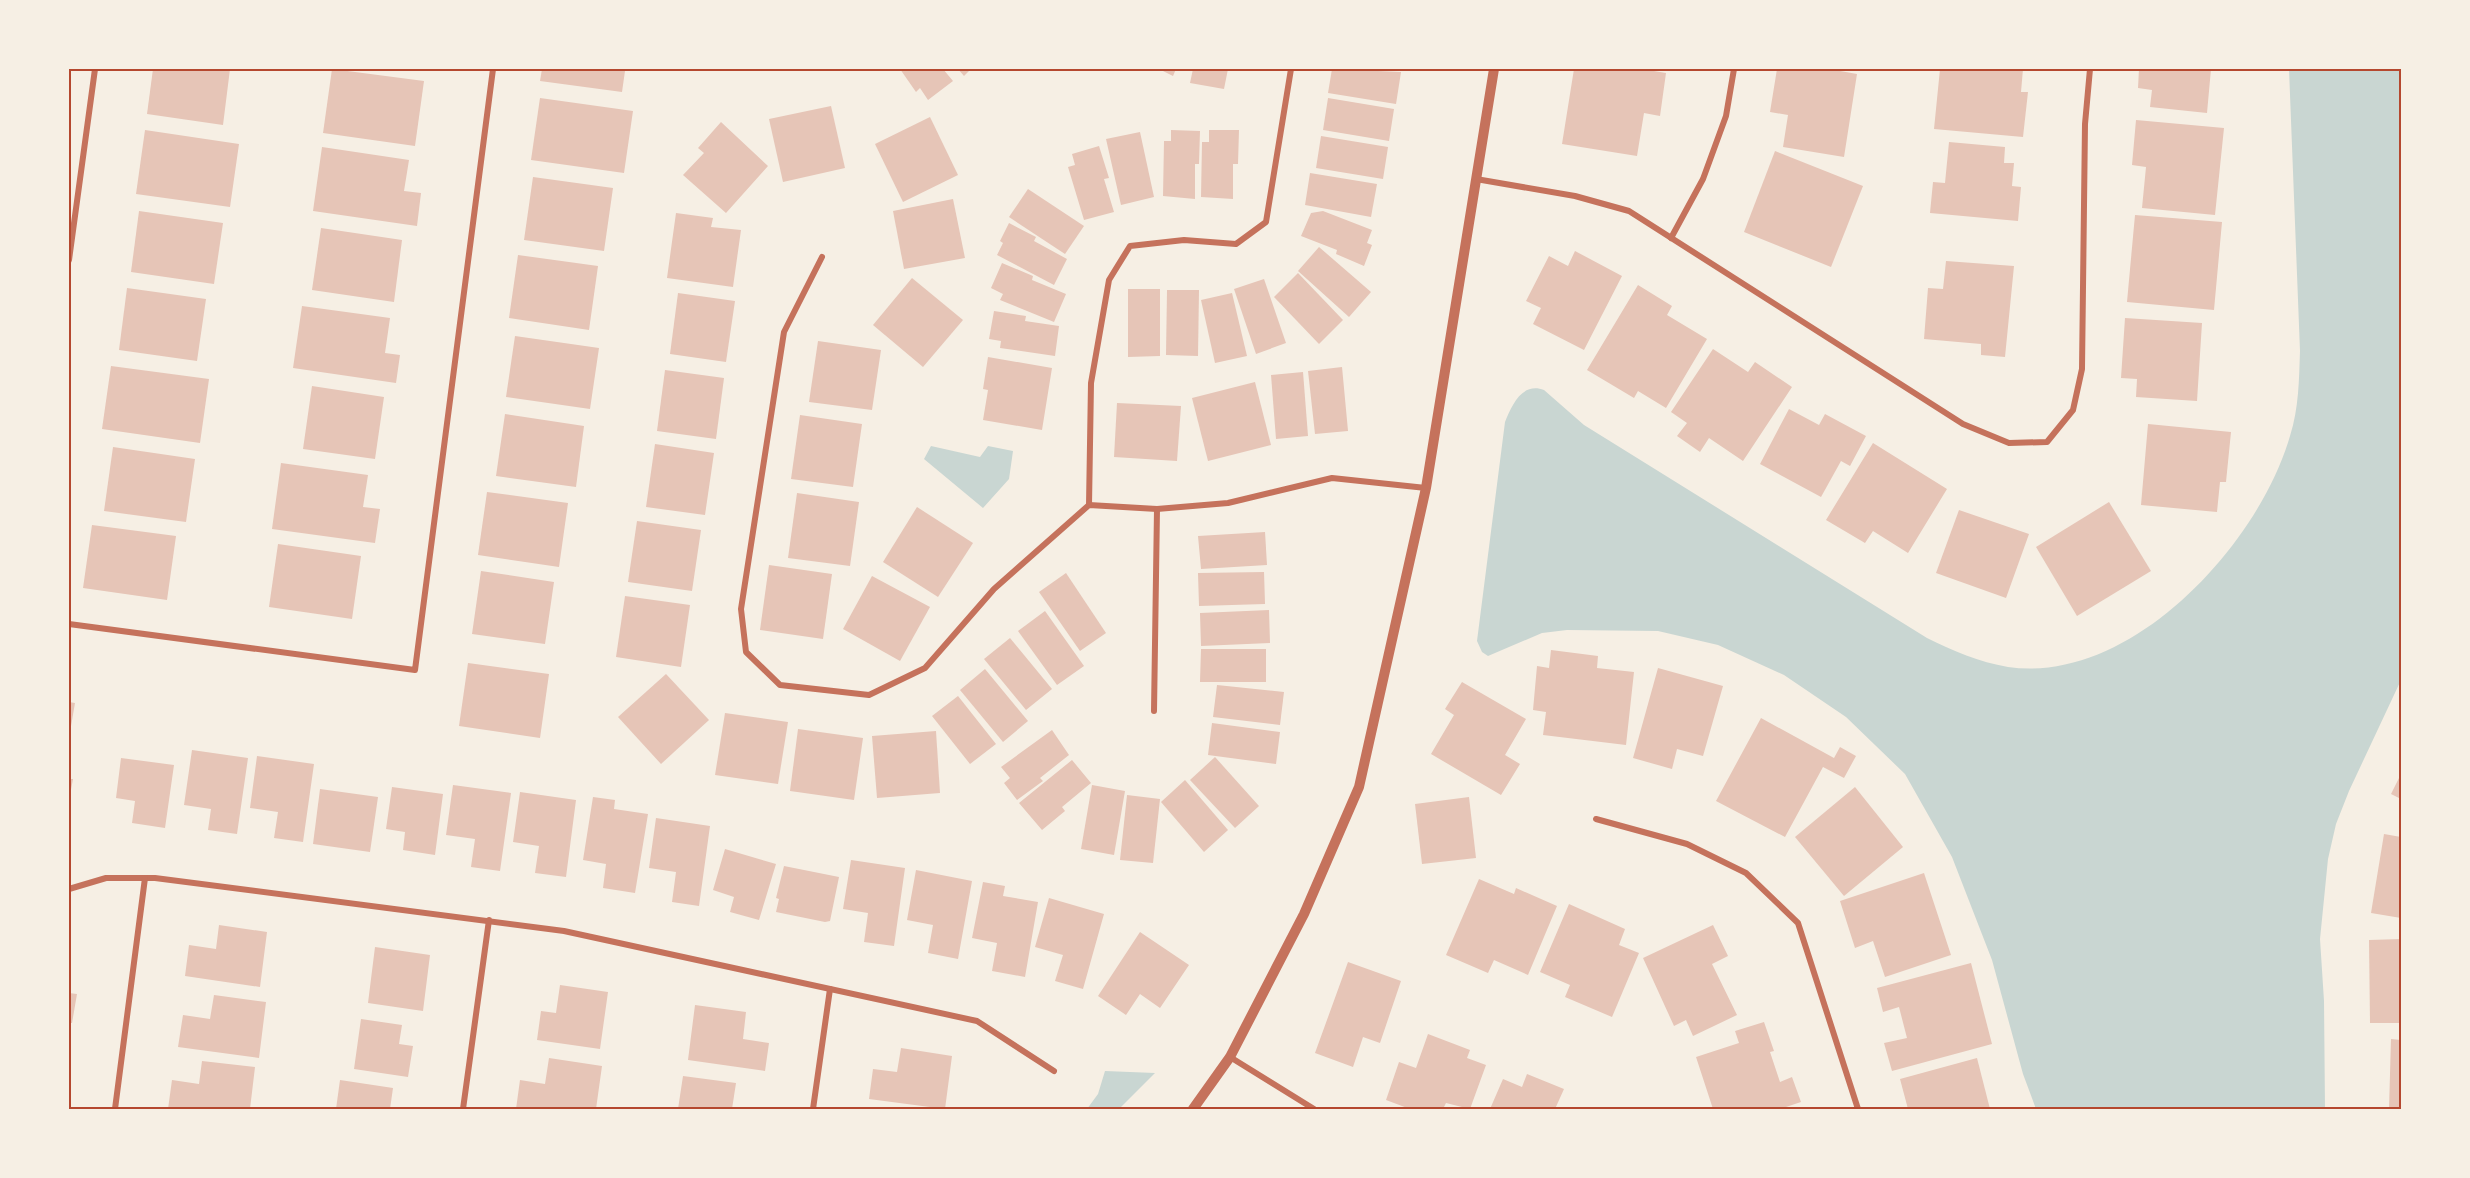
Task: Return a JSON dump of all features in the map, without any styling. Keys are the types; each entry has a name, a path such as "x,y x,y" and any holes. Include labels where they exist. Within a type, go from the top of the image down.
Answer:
{"street":[{"path":"69,260 71,228 95,69"},
{"path":"69,624 415,670 493,69"},
{"path":"1089,505 1091,383 1109,280 1130,246 1185,240 1236,244 1266,222 1291,69"},
{"path":"1193,1109 1230,1057 1304,914 1359,787 1426,488 1494,69"},
{"path":"1671,238 1703,179 1726,116 1734,69"},
{"path":"1476,179 1575,196 1629,211 1963,424 2009,443 2047,442 2073,410 2082,369 2085,124 2090,69"},
{"path":"822,257 784,332 741,609 746,652 780,685 870,695 925,668 994,590 1089,505 1157,509 1228,502 1332,478 1426,488"},
{"path":"1154,711 1157,509"},
{"path":"1596,819 1687,844 1746,873 1798,922 1858,1109"},
{"path":"69,889 106,878 145,878 564,931 977,1022 1054,1071"},
{"path":"115,1109 145,878"},
{"path":"463,1109 489,920"},
{"path":"813,1109 830,989"},
{"path":"1230,1057 1314,1109"}],"shaded area":[{"path":"2289,69 2401,69 2401,680 2349,791 2336,824 2328,859 2320,939 2324,1001 2325,1109 2036,1109 2023,1074 1992,960 1952,857 1905,774 1846,717 1784,675 1718,645 1658,631 1567,630 1542,633 1488,656 1482,652 1477,641 1505,422 1515,402 1524,392 1536,388 1544,390 1584,425 1927,638 1966,655 2008,667 2054,667 2100,654 2143,630 2184,599 2220,561 2250,520 2274,478 2290,436 2297,404 2300,351"},
{"path":"931,446 980,457 988,446 1013,451 1009,479 983,508 924,459"},
{"path":"1105,1071 1155,1073 1119,1109 1087,1109 1098,1094"}],"building":[{"path":"153,69 230,69 223,125 147,114"},
{"path":"332,69 424,81 415,146 323,133"},
{"path":"542,69 625,71 622,92 540,81"},
{"path":"900,69 943,69 953,81 928,100 920,88 916,92"},
{"path":"958,69 971,69 964,76"},
{"path":"1159,69 1176,69 1173,76"},
{"path":"1193,69 1228,69 1224,89 1190,83"},
{"path":"1332,69 1401,72 1396,104 1328,93"},
{"path":"1574,69 1642,69 1666,73 1660,116 1644,113 1637,156 1562,144"},
{"path":"1777,69 1829,69 1857,74 1844,157 1783,147 1788,115 1770,112"},
{"path":"1940,69 2023,69 2021,92 2028,92 2023,137 1934,129"},
{"path":"2139,69 2211,69 2207,113 2150,107 2152,90 2138,88"},
{"path":"540,98 633,111 624,173 531,160"},
{"path":"1328,98 1394,109 1389,141 1323,130"},
{"path":"831,106 845,168 783,182 769,119"},
{"path":"930,117 958,175 903,202 875,144"},
{"path":"2136,120 2224,128 2215,215 2142,208 2146,167 2132,165"},
{"path":"721,122 768,166 726,213 683,175 704,153 698,148"},
{"path":"145,130 239,144 230,207 136,194"},
{"path":"1171,130 1200,131 1199,164 1195,164 1195,199 1163,196 1164,141 1171,141"},
{"path":"1209,130 1239,130 1238,164 1233,164 1233,199 1201,197 1202,142 1209,142"},
{"path":"1140,132 1154,197 1121,205 1106,139"},
{"path":"1321,136 1388,147 1383,179 1316,168"},
{"path":"1949,142 2005,147 2004,163 2014,163 2012,186 2021,187 2018,221 1930,213 1933,182 1945,183"},
{"path":"1099,146 1109,178 1104,179 1114,212 1084,220 1068,167 1075,165 1072,154"},
{"path":"322,147 409,160 404,191 421,193 417,226 313,211"},
{"path":"1775,151 1863,186 1831,267 1744,232"},
{"path":"1310,173 1377,184 1371,217 1305,205"},
{"path":"533,177 613,188 604,251 524,240"},
{"path":"1028,189 1084,226 1065,254 1009,217"},
{"path":"953,199 965,258 904,269 893,211"},
{"path":"139,211 223,223 214,284 131,272"},
{"path":"1323,211 1372,230 1367,243 1372,245 1364,266 1336,254 1337,250 1301,236 1311,213"},
{"path":"676,213 713,218 711,227 741,230 733,287 667,278"},
{"path":"2135,215 2222,222 2214,310 2127,302"},
{"path":"1009,223 1036,237 1034,241 1067,259 1054,285 997,255 1003,243 1000,241"},
{"path":"321,228 402,240 394,302 312,290"},
{"path":"1319,247 1371,292 1349,317 1298,271"},
{"path":"1575,251 1622,276 1584,350 1533,324 1541,308 1526,301 1549,256 1568,266"},
{"path":"518,255 598,266 589,330 509,318"},
{"path":"1946,261 2014,266 2005,357 1981,355 1981,344 1924,339 1928,288 1943,289"},
{"path":"1002,263 1033,276 1032,280 1066,294 1054,322 1000,300 1003,294 991,288"},
{"path":"1298,273 1343,320 1319,344 1274,297"},
{"path":"912,278 963,320 923,367 873,325"},
{"path":"1264,279 1286,343 1256,354 1234,289"},
{"path":"1638,285 1672,306 1667,315 1707,339 1666,408 1638,391 1634,398 1587,370"},
{"path":"127,288 206,299 197,361 119,350"},
{"path":"1128,289 1160,289 1160,356 1128,357"},
{"path":"1167,290 1199,290 1198,356 1166,355"},
{"path":"678,293 735,301 726,362 670,354"},
{"path":"1232,293 1247,356 1215,363 1201,300"},
{"path":"302,306 390,318 385,353 400,355 396,383 293,368"},
{"path":"994,311 1026,316 1025,321 1059,326 1055,356 1000,348 1001,341 989,339"},
{"path":"2125,318 2202,323 2197,401 2136,397 2137,379 2121,378"},
{"path":"515,336 599,348 590,409 506,397"},
{"path":"818,341 881,350 872,410 809,402"},
{"path":"1713,349 1748,372 1755,362 1792,387 1743,461 1709,438 1700,452 1677,436 1687,423 1671,412"},
{"path":"988,357 1052,368 1042,430 983,420 988,390 983,389"},
{"path":"111,366 209,379 200,443 102,429"},
{"path":"1342,367 1348,431 1315,434 1308,371"},
{"path":"665,370 724,378 716,439 657,431"},
{"path":"1303,372 1308,436 1276,439 1271,375"},
{"path":"1255,382 1271,445 1208,461 1192,398"},
{"path":"312,386 384,397 375,459 303,449"},
{"path":"1117,403 1181,406 1177,461 1114,457"},
{"path":"1789,409 1819,425 1825,414 1866,436 1850,466 1841,461 1821,497 1760,464"},
{"path":"505,414 584,426 576,487 496,476"},
{"path":"800,415 862,424 853,487 791,479"},
{"path":"2148,424 2231,432 2226,482 2220,482 2217,512 2141,505"},
{"path":"1873,443 1947,489 1908,553 1873,531 1865,543 1826,520"},
{"path":"655,444 714,453 705,515 646,507"},
{"path":"113,447 195,459 186,522 104,511"},
{"path":"281,463 368,475 363,507 380,509 375,543 272,529"},
{"path":"487,492 568,503 559,567 478,555"},
{"path":"797,493 859,502 850,566 788,558"},
{"path":"2109,502 2151,571 2077,616 2036,547"},
{"path":"917,507 973,543 938,597 883,562"},
{"path":"1959,510 2029,534 2006,598 1936,573"},
{"path":"637,521 701,530 692,591 628,582"},
{"path":"92,525 176,536 167,600 83,588"},
{"path":"1265,532 1267,565 1201,569 1198,536"},
{"path":"278,544 361,556 352,619 269,607"},
{"path":"769,565 832,574 823,639 760,630"},
{"path":"481,571 554,582 545,644 472,634"},
{"path":"1264,572 1265,604 1199,606 1198,573"},
{"path":"1066,573 1106,633 1080,651 1039,592"},
{"path":"872,576 930,607 900,661 843,629"},
{"path":"625,596 690,605 681,667 616,657"},
{"path":"1269,610 1270,643 1201,646 1200,613"},
{"path":"1045,611 1084,666 1057,685 1018,631"},
{"path":"1010,638 1052,689 1026,710 984,659"},
{"path":"1201,649 1266,649 1266,682 1200,682"},
{"path":"1551,650 1598,656 1597,668 1634,672 1626,745 1543,735 1546,712 1533,710 1537,666 1549,668"},
{"path":"468,663 549,674 540,738 459,726"},
{"path":"1658,668 1723,686 1703,756 1677,749 1672,769 1633,758"},
{"path":"985,669 1028,721 1003,742 960,690"},
{"path":"666,674 709,720 661,764 618,717"},
{"path":"1462,682 1526,719 1505,755 1520,764 1501,795 1431,754 1454,715 1445,709"},
{"path":"1217,685 1284,692 1280,725 1213,717"},
{"path":"958,696 996,744 970,764 932,716"},
{"path":"69,702 75,703 70,732 69,732"},
{"path":"725,713 788,722 778,784 715,775"},
{"path":"1761,718 1834,758 1840,747 1856,756 1844,778 1823,767 1785,837 1716,801"},
{"path":"1212,723 1280,732 1276,764 1208,755"},
{"path":"798,729 863,738 854,800 790,791"},
{"path":"1052,730 1069,755 1040,778 1043,781 1017,800 1004,783 1010,778 1001,767"},
{"path":"936,731 940,793 877,798 872,736"},
{"path":"192,750 248,758 237,834 208,830 211,809 184,805"},
{"path":"257,756 314,764 303,842 274,838 278,812 250,808"},
{"path":"1215,757 1259,806 1235,828 1190,780"},
{"path":"121,758 174,765 165,828 132,823 135,801 116,798"},
{"path":"1072,760 1091,783 1062,807 1065,811 1042,830 1019,803"},
{"path":"2401,774 2401,799 2391,794"},
{"path":"69,779 73,779 70,795 69,795"},
{"path":"1185,780 1228,830 1204,852 1161,802"},
{"path":"453,785 511,793 500,871 471,867 475,839 446,835"},
{"path":"1092,785 1125,791 1114,855 1081,849"},
{"path":"392,787 443,794 435,855 403,850 405,832 386,829"},
{"path":"1855,787 1903,847 1844,896 1795,837"},
{"path":"320,789 378,797 370,852 313,844"},
{"path":"520,792 576,800 566,877 535,873 539,846 513,842"},
{"path":"1127,795 1160,799 1153,863 1120,860"},
{"path":"593,797 615,800 614,809 648,814 635,893 603,888 606,864 583,860"},
{"path":"1469,797 1476,858 1422,864 1415,804"},
{"path":"656,818 710,826 699,906 672,902 676,872 649,868"},
{"path":"2384,834 2401,837 2401,918 2371,913"},
{"path":"725,849 776,864 759,920 730,912 734,897 713,890"},
{"path":"851,860 905,868 894,946 864,942 868,913 843,909"},
{"path":"784,866 839,877 830,921 825,922 776,912 779,899 776,898"},
{"path":"916,870 972,881 958,959 928,953 933,925 907,920"},
{"path":"1924,873 1951,955 1885,977 1873,941 1855,948 1840,901"},
{"path":"1479,879 1514,894 1516,888 1557,906 1528,975 1494,960 1488,973 1446,955"},
{"path":"983,882 1005,886 1003,896 1038,902 1025,977 992,971 997,943 972,938"},
{"path":"1049,898 1104,914 1083,989 1055,981 1063,955 1035,947"},
{"path":"1569,904 1625,929 1619,945 1639,953 1612,1017 1565,997 1570,985 1540,972"},
{"path":"219,925 267,932 260,987 185,976 189,945 216,949"},
{"path":"1713,925 1728,956 1712,964 1737,1015 1693,1036 1686,1020 1674,1026 1643,958"},
{"path":"1140,932 1189,965 1160,1008 1140,994 1126,1015 1098,996"},
{"path":"2401,939 2401,1023 2370,1023 2369,940"},
{"path":"375,947 430,955 423,1011 368,1003"},
{"path":"1348,962 1401,981 1380,1043 1363,1037 1353,1067 1315,1053"},
{"path":"1971,963 1992,1044 1892,1071 1884,1043 1907,1038 1899,1007 1883,1012 1877,988"},
{"path":"560,985 608,992 600,1049 537,1040 541,1011 556,1013"},
{"path":"69,993 77,994 72,1023 69,1023"},
{"path":"214,995 266,1002 259,1058 178,1047 183,1015 210,1019"},
{"path":"695,1005 746,1012 743,1039 769,1043 765,1071 688,1060"},
{"path":"361,1019 402,1025 399,1044 413,1046 408,1077 354,1069"},
{"path":"1764,1022 1774,1051 1770,1052 1780,1082 1792,1077 1801,1102 1780,1109 1713,1109 1696,1057 1739,1043 1735,1031"},
{"path":"1428,1034 1470,1050 1467,1058 1486,1065 1470,1109 1446,1103 1443,1109 1410,1109 1386,1100 1399,1062 1416,1068"},
{"path":"2391,1039 2401,1040 2401,1109 2389,1109"},
{"path":"901,1048 952,1056 945,1109 869,1099 873,1069 897,1072"},
{"path":"549,1058 602,1066 596,1109 516,1109 520,1080 545,1084"},
{"path":"1977,1058 1990,1109 1908,1109 1900,1079"},
{"path":"202,1061 255,1067 250,1109 168,1109 172,1080 199,1084"},
{"path":"1527,1074 1564,1089 1555,1109 1490,1109 1503,1079 1522,1087"},
{"path":"683,1076 736,1083 732,1109 678,1109"},
{"path":"340,1080 393,1088 390,1109 336,1109"}]}
